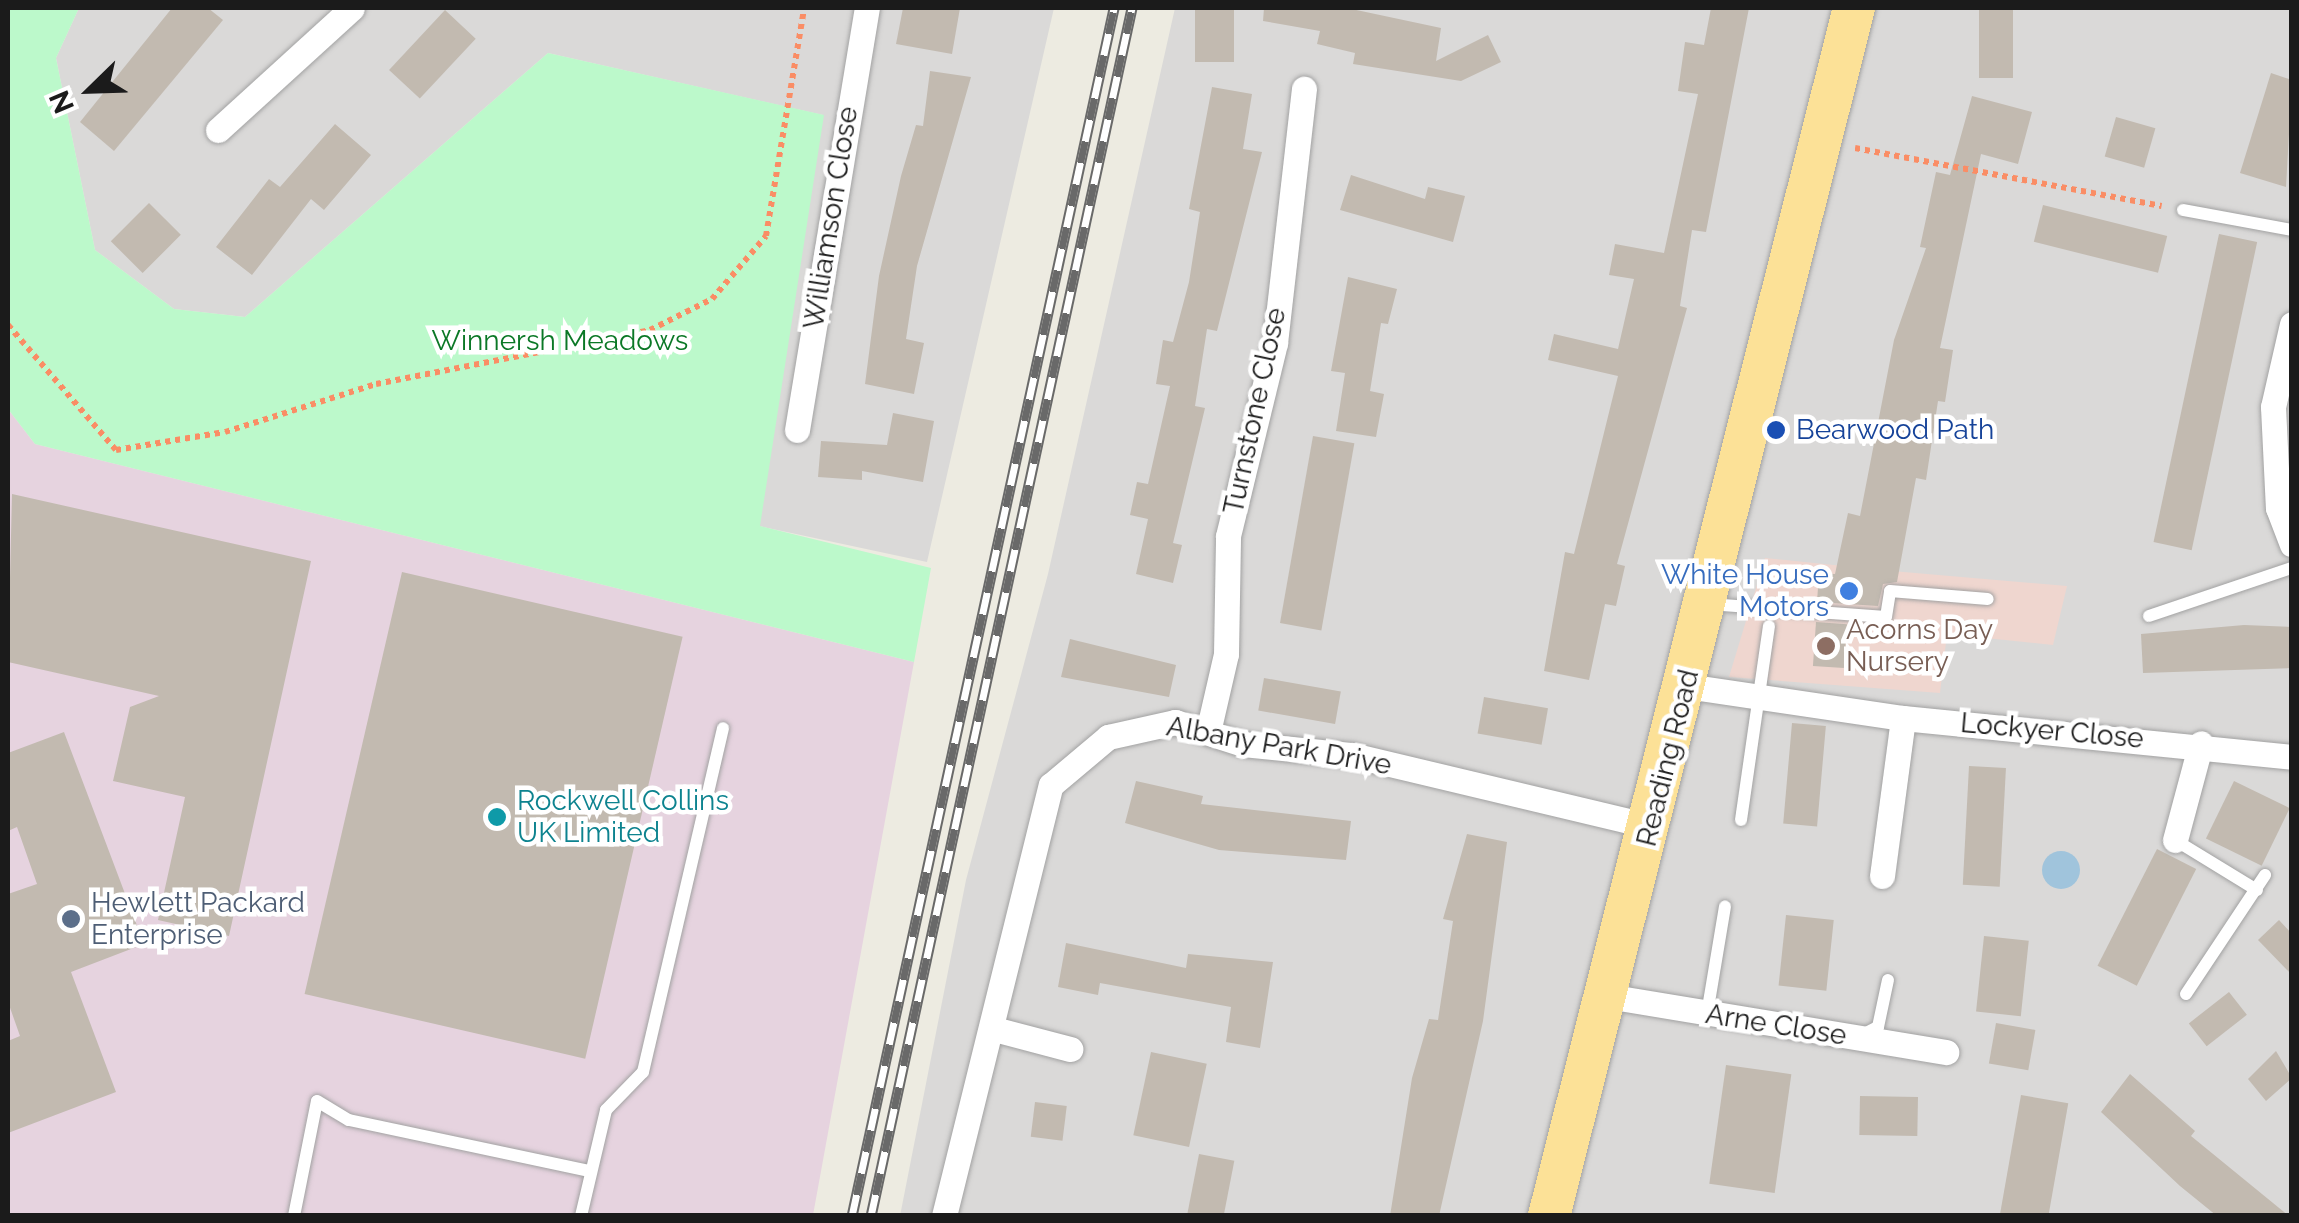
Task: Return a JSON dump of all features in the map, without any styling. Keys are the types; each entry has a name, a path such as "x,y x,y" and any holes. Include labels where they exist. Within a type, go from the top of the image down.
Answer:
{"main road":[{"name":"Reading Road","path":"1549,1216 1651,826 1854,8"}],"street":[{"path":"218,130 352,8"},
{"name":"Williamson Close","path":"797,430 867,8"},
{"name":"Turnstone Close","path":"1208,732 1226,654 1228,536 1275,342 1304,90"},
{"path":"2292,324 2272,407 2278,508 2292,544"},
{"name":"Lockyer Close","path":"1686,686 1903,718 2202,743 2292,758"},
{"path":"1882,876 1903,718"},
{"name":"Albany Park Drive","path":"944,1216 994,1028 1026,862 1050,785 1080,755 1138,726 1175,722 1276,750 1352,755 1651,826"},
{"path":"2175,840 2202,743"},
{"name":"Arne Close","path":"1607,996 1946,1052"},
{"path":"994,1028 1070,1049"}],"lane":[{"path":"2183,210 2292,230"},
{"path":"2149,616 2292,568"},
{"path":"1707,604 1886,616 1890,590 1988,599"},
{"path":"1741,820 1770,626"},
{"path":"580,1216 606,1110 644,1072 723,728"},
{"path":"2175,840 2257,890"},
{"path":"2186,994 2265,875"},
{"path":"1707,1014 1726,907"},
{"path":"1856,1038 1878,1026 1888,980"},
{"path":"294,1216 317,1101 349,1120 589,1171"}],"path":[{"path":"8,325 116,450 225,432 394,380 650,330 712,299 766,236 804,8"},
{"path":"1854,148 2183,210"}],"shaded area":[{"path":"79,8 1054,8 927,562 759,526 823,115 548,53 245,317 174,309 95,250 56,58"},
{"path":"1175,8 2291,8 2291,1215 900,1216 966,880 1048,574"},
{"path":"8,409 35,444 914,662 813,1215 8,1215"},
{"path":"1765,558 2067,586 2053,645 1947,634 1940,693 1729,677"}],"green space":[{"name":"Winnersh Meadows","path":"8,8 79,8 56,58 95,250 174,309 245,317 548,53 824,115 760,526 931,568 914,662 35,444 8,409"}],"water":[{"path":"2061,851 2075,856 2080,870 2075,884 2061,889 2047,884 2042,870 2047,856"}],"building":[{"path":"172,8 208,8 223,20 114,151 80,122"},
{"path":"903,8 960,8 952,54 896,44"},
{"path":"1195,8 1234,8 1234,62 1195,62"},
{"path":"1264,8 1347,8 1441,28 1436,61 1488,35 1501,62 1461,81 1353,64 1355,53 1317,44 1320,31 1263,21"},
{"path":"1711,8 1749,8 1706,232 1692,230 1680,306 1687,308 1617,564 1625,566 1616,606 1605,604 1589,680 1544,671 1565,552 1574,554 1618,376 1548,360 1554,334 1618,349 1634,279 1609,275 1615,244 1664,253 1698,94 1678,91 1685,42 1704,45"},
{"path":"1979,8 2013,8 2013,78 1979,78"},
{"path":"445,10 476,39 420,99 389,70"},
{"path":"930,71 971,77 917,266 906,339 924,343 914,394 865,384 879,276 901,176 916,125 923,126"},
{"path":"2271,73 2292,80 2286,187 2240,173"},
{"path":"1212,87 1252,94 1243,149 1262,152 1217,331 1207,329 1195,406 1205,408 1173,543 1182,545 1173,583 1136,574 1148,519 1130,515 1137,482 1148,484 1170,386 1156,384 1163,340 1173,342 1189,282 1200,212 1189,209"},
{"path":"1972,96 2032,112 2018,164 1981,154 1940,348 1953,350 1945,402 1938,401 1926,480 1916,478 1897,582 1883,584 1878,606 1817,602 1819,573 1835,574 1848,513 1860,516 1894,340 1926,248 1920,247 1936,172 1950,175"},
{"path":"2116,117 2155,128 2144,168 2105,156"},
{"path":"335,124 371,155 324,210 311,199 252,275 216,247 269,179 280,187"},
{"path":"1351,175 1425,199 1428,187 1465,196 1453,242 1340,210"},
{"path":"149,203 181,235 143,273 111,241"},
{"path":"2043,205 2167,236 2158,273 2034,242"},
{"path":"2219,234 2257,242 2192,550 2154,542"},
{"path":"1348,277 1397,289 1388,324 1381,323 1370,391 1384,394 1376,437 1336,431 1345,373 1331,371"},
{"path":"893,413 934,421 923,482 862,471 862,480 818,477 821,441 887,445"},
{"path":"1313,436 1354,443 1321,630 1280,623"},
{"path":"12,494 311,561 229,936 158,920 185,797 113,781 130,707 159,696 8,662"},
{"name":"Rockwell Collins UK Limited","path":"402,572 683,637 585,1059 305,994"},
{"name":"Acorns Day Nursery","path":"1816,622 1847,624 1844,668 1813,666"},
{"path":"2244,625 2292,627 2292,668 2143,673 2141,634"},
{"path":"1070,639 1176,665 1169,697 1061,677"},
{"path":"1264,678 1341,692 1335,724 1258,710"},
{"path":"1484,697 1548,708 1542,745 1478,733"},
{"path":"1792,723 1826,726 1817,827 1783,824"},
{"name":"Hewlett Packard Enterprise","path":"64,732 144,944 71,972 116,1092 8,1133 8,1041 20,1036 8,1002 8,894 37,884 17,827 8,831 8,753"},
{"path":"1969,766 2006,768 2000,887 1963,885"},
{"path":"1136,781 1203,796 1201,804 1351,821 1346,860 1219,850 1125,823"},
{"path":"2234,781 2290,808 2262,866 2206,839"},
{"path":"1467,834 1507,842 1483,1021 1439,1216 1390,1216 1412,1078 1429,1019 1438,1020 1453,921 1443,919"},
{"path":"2157,849 2196,869 2137,986 2098,966"},
{"path":"1786,915 1834,920 1826,991 1779,986"},
{"path":"2279,920 2292,934 2292,975 2258,940"},
{"path":"1984,936 2029,941 2021,1016 1976,1012"},
{"path":"1066,943 1186,968 1188,954 1273,962 1260,1048 1226,1042 1231,1007 1100,983 1098,995 1058,987"},
{"path":"2229,992 2247,1015 2207,1046 2189,1023"},
{"path":"1996,1023 2035,1030 2028,1070 1989,1063"},
{"path":"2276,1051 2292,1078 2266,1101 2248,1079"},
{"path":"1151,1052 1207,1064 1189,1147 1133,1135"},
{"path":"1726,1065 1791,1074 1775,1193 1709,1184"},
{"path":"2130,1074 2195,1131 2191,1136 2289,1216 2217,1216 2180,1186 2101,1112"},
{"path":"2021,1095 2068,1103 2048,1216 2000,1216"},
{"path":"1860,1096 1918,1097 1917,1136 1859,1135"},
{"path":"1035,1102 1067,1106 1062,1141 1031,1137"},
{"path":"1199,1154 1234,1161 1224,1216 1187,1216"}],"railway":[{"path":"852,1216 1114,8"},
{"path":"871,1216 1132,8"}],"place":[{"name":"Bearwood Path","path":"1776,430"},
{"name":"White House Motors","path":"1849,591"},
{"name":"Acorns Day Nursery","path":"1826,646"},
{"name":"Rockwell Collins UK Limited","path":"497,817"},
{"name":"Hewlett Packard Enterprise","path":"71,919"}]}
